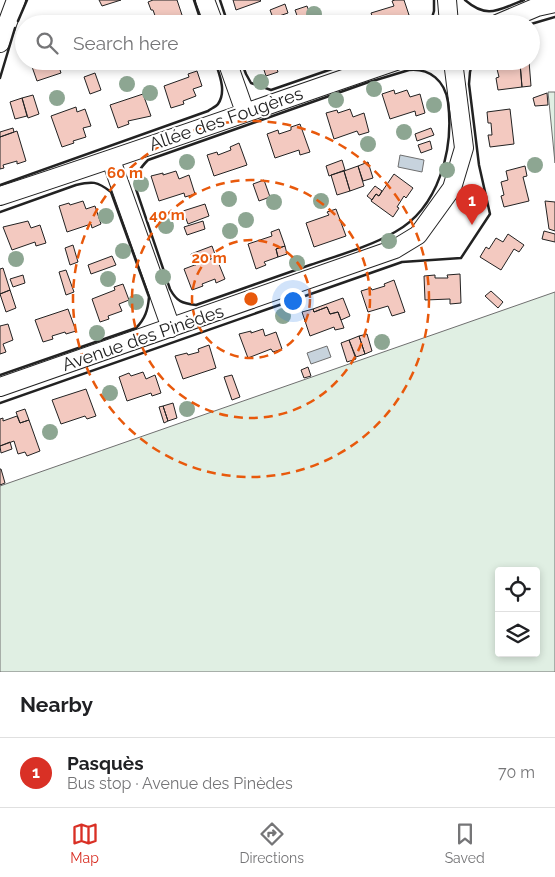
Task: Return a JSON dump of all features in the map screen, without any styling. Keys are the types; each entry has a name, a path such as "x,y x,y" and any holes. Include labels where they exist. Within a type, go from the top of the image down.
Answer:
{"street":[{"path":"0,43 16,0"},
{"path":"205,0 211,15"},
{"path":"447,0 448,15"},
{"path":"519,15 538,7 555,3"},
{"path":"230,70 245,112"},
{"name":"Allée des Fougères","path":"0,196 111,160 369,70"},
{"name":"Avenue des Pinèdes","path":"0,387 394,248 418,235 452,188 464,148 454,70"},
{"path":"111,160 171,328"}],"green space":[{"path":"548,92 555,92 555,163"},
{"path":"555,292 555,672 0,672 0,486"}],"shaded area":[{"path":"400,155 424,160 422,172 398,167"},
{"path":"327,346 331,357 311,364 307,353"}],"building":[{"path":"99,0 121,0 102,6"},
{"path":"153,0 177,0 182,15 155,15 148,2"},
{"path":"233,0 260,0 261,1 236,10"},
{"path":"404,0 409,15 372,15 371,13 394,6 392,1"},
{"path":"285,4 288,13 272,15 270,10"},
{"path":"307,6 310,15 297,15 295,10"},
{"path":"33,70 60,70 61,73 37,81"},
{"path":"264,70 277,70 278,72 266,76"},
{"path":"497,70 521,70 522,87 498,90 496,78 499,77"},
{"path":"521,70 530,70 531,86 522,87"},
{"path":"197,71 202,86 193,89 196,96 183,101 184,104 171,108 164,86 189,77 188,74"},
{"path":"95,73 101,90 90,94 84,77"},
{"path":"394,90 395,94 407,90 410,97 420,94 425,113 416,116 415,111 390,119 382,94"},
{"path":"547,93 548,105 535,106 533,98"},
{"path":"143,94 151,116 128,121 129,124 118,128 110,105"},
{"path":"33,95 39,114 28,118 22,98"},
{"path":"22,98 27,116 15,119 10,102"},
{"path":"76,107 77,112 85,109 91,126 83,128 86,137 62,147 51,116"},
{"path":"350,109 353,117 364,113 369,132 359,135 357,131 334,139 326,113 337,110 338,113"},
{"path":"510,109 514,144 490,147 488,135 492,135 491,123 488,123 487,112"},
{"path":"300,124 310,152 300,155 299,150 275,158 267,134 278,130 279,134 291,130 291,127"},
{"path":"13,128 14,132 0,137 0,132"},
{"path":"431,128 434,135 417,141 415,134"},
{"path":"17,131 26,161 17,164 17,161 3,165 4,168 0,169 0,137"},
{"path":"430,141 432,149 421,153 418,145"},
{"path":"239,143 247,165 214,176 207,155 217,152 218,155 231,150 230,147"},
{"path":"342,160 345,170 329,176 326,166"},
{"path":"368,162 373,178 363,181 358,166"},
{"path":"358,166 364,186 350,191 344,171"},
{"path":"525,166 527,176 523,177 529,201 504,207 501,196 504,195 501,182 508,180 506,171"},
{"path":"176,171 179,179 189,175 195,194 185,197 184,193 159,201 151,176"},
{"path":"344,171 350,191 337,195 331,175"},
{"path":"394,174 413,188 406,198 404,196 393,217 371,201 376,194 379,196"},
{"path":"264,180 270,197 259,201 253,184"},
{"path":"375,186 382,191 379,196 376,194 372,200 367,196"},
{"path":"83,201 86,209 95,206 101,224 92,228 91,224 67,232 59,206"},
{"path":"545,201 555,202 555,231 549,229"},
{"path":"205,204 209,216 188,224 183,211"},
{"path":"336,209 346,236 314,247 306,223 329,215 327,212"},
{"path":"28,221 31,228 40,225 46,243 36,246 35,242 12,250 3,227"},
{"path":"203,221 205,229 187,235 184,227"},
{"path":"279,229 285,246 276,249 278,257 264,262 266,265 256,269 248,244 272,236 271,232"},
{"path":"544,231 555,234 555,242 542,239"},
{"path":"508,234 524,245 519,252 514,249 501,270 480,257 486,247 489,249 496,238 503,242"},
{"path":"73,245 78,262 70,265 65,248"},
{"path":"212,246 216,257 195,265 191,254"},
{"path":"285,246 287,254 278,257 276,249"},
{"path":"112,256 116,265 91,274 88,265"},
{"path":"216,257 225,279 216,283 215,279 192,290 184,269"},
{"path":"3,268 10,290 0,294 0,269"},
{"path":"66,270 74,292 66,295 59,272"},
{"path":"460,274 461,303 450,304 450,299 425,300 424,276 435,275 435,278 448,278 447,275"},
{"path":"23,275 25,283 13,287 10,279"},
{"path":"394,280 405,312 392,316 388,306 368,312 361,291 385,286 384,284"},
{"path":"123,284 129,300 119,304 122,311 108,316 109,319 100,322 92,299 115,290 114,287"},
{"path":"10,290 16,308 6,312 0,294"},
{"path":"491,291 503,302 498,308 485,296"},
{"path":"343,298 350,316 341,320 338,312 330,314 327,307 314,312 313,309"},
{"path":"327,307 330,314 338,312 344,328 335,330 334,327 310,336 302,312 313,309 314,312"},
{"path":"68,309 76,331 52,336 53,339 43,342 35,320"},
{"path":"8,324 13,340 3,344 6,352 0,354 0,326"},
{"path":"263,329 265,336 276,332 282,349 273,352 271,349 248,358 239,334"},
{"path":"367,334 372,351 365,354 359,336"},
{"path":"359,336 365,354 356,357 349,340"},
{"path":"349,340 356,359 347,362 341,343"},
{"path":"209,345 216,368 183,379 175,356 199,352 198,349"},
{"path":"308,367 311,376 304,378 301,370"},
{"path":"143,372 146,379 155,375 161,393 152,396 151,393 127,401 119,377 129,373 131,376"},
{"path":"232,375 240,397 232,400 224,377"},
{"path":"86,389 96,416 87,419 85,416 61,424 52,400"},
{"path":"173,403 177,418 168,421 163,406"},
{"path":"163,406 168,421 164,423 159,407"},
{"path":"25,409 29,420 20,423 16,412"},
{"path":"17,416 20,423 29,420 40,451 27,456 25,452 18,454 14,441 0,446 0,419 3,418 3,421"},
{"path":"10,442 12,449 1,453 0,446"},
{"path":"0,469 5,483 0,485"}],"wall":[{"path":"21,15 27,0"},
{"path":"194,0 199,15"},
{"path":"220,0 225,15"},
{"path":"433,15 434,0"},
{"path":"465,0 480,10 487,11 494,11 524,0"},
{"path":"540,21 555,17"},
{"path":"0,78 15,28"},
{"path":"0,185 208,111 216,106 221,99 222,88 218,70"},
{"path":"244,70 251,83 271,90 329,70"},
{"path":"409,70 424,71 440,82 448,102 449,120 448,139 440,176 433,193 423,208 410,221 395,232 364,246 196,305 183,302 175,297 170,289 136,189 138,173 148,160 366,83 409,70"},
{"path":"0,403 402,262 461,258 490,214 479,165 469,84 471,70"},
{"path":"0,212 76,185 90,183 102,186 111,192 149,297 146,314 136,328 0,375"}],"place":[{"name":"Pasquès","path":"472,225"}]}
